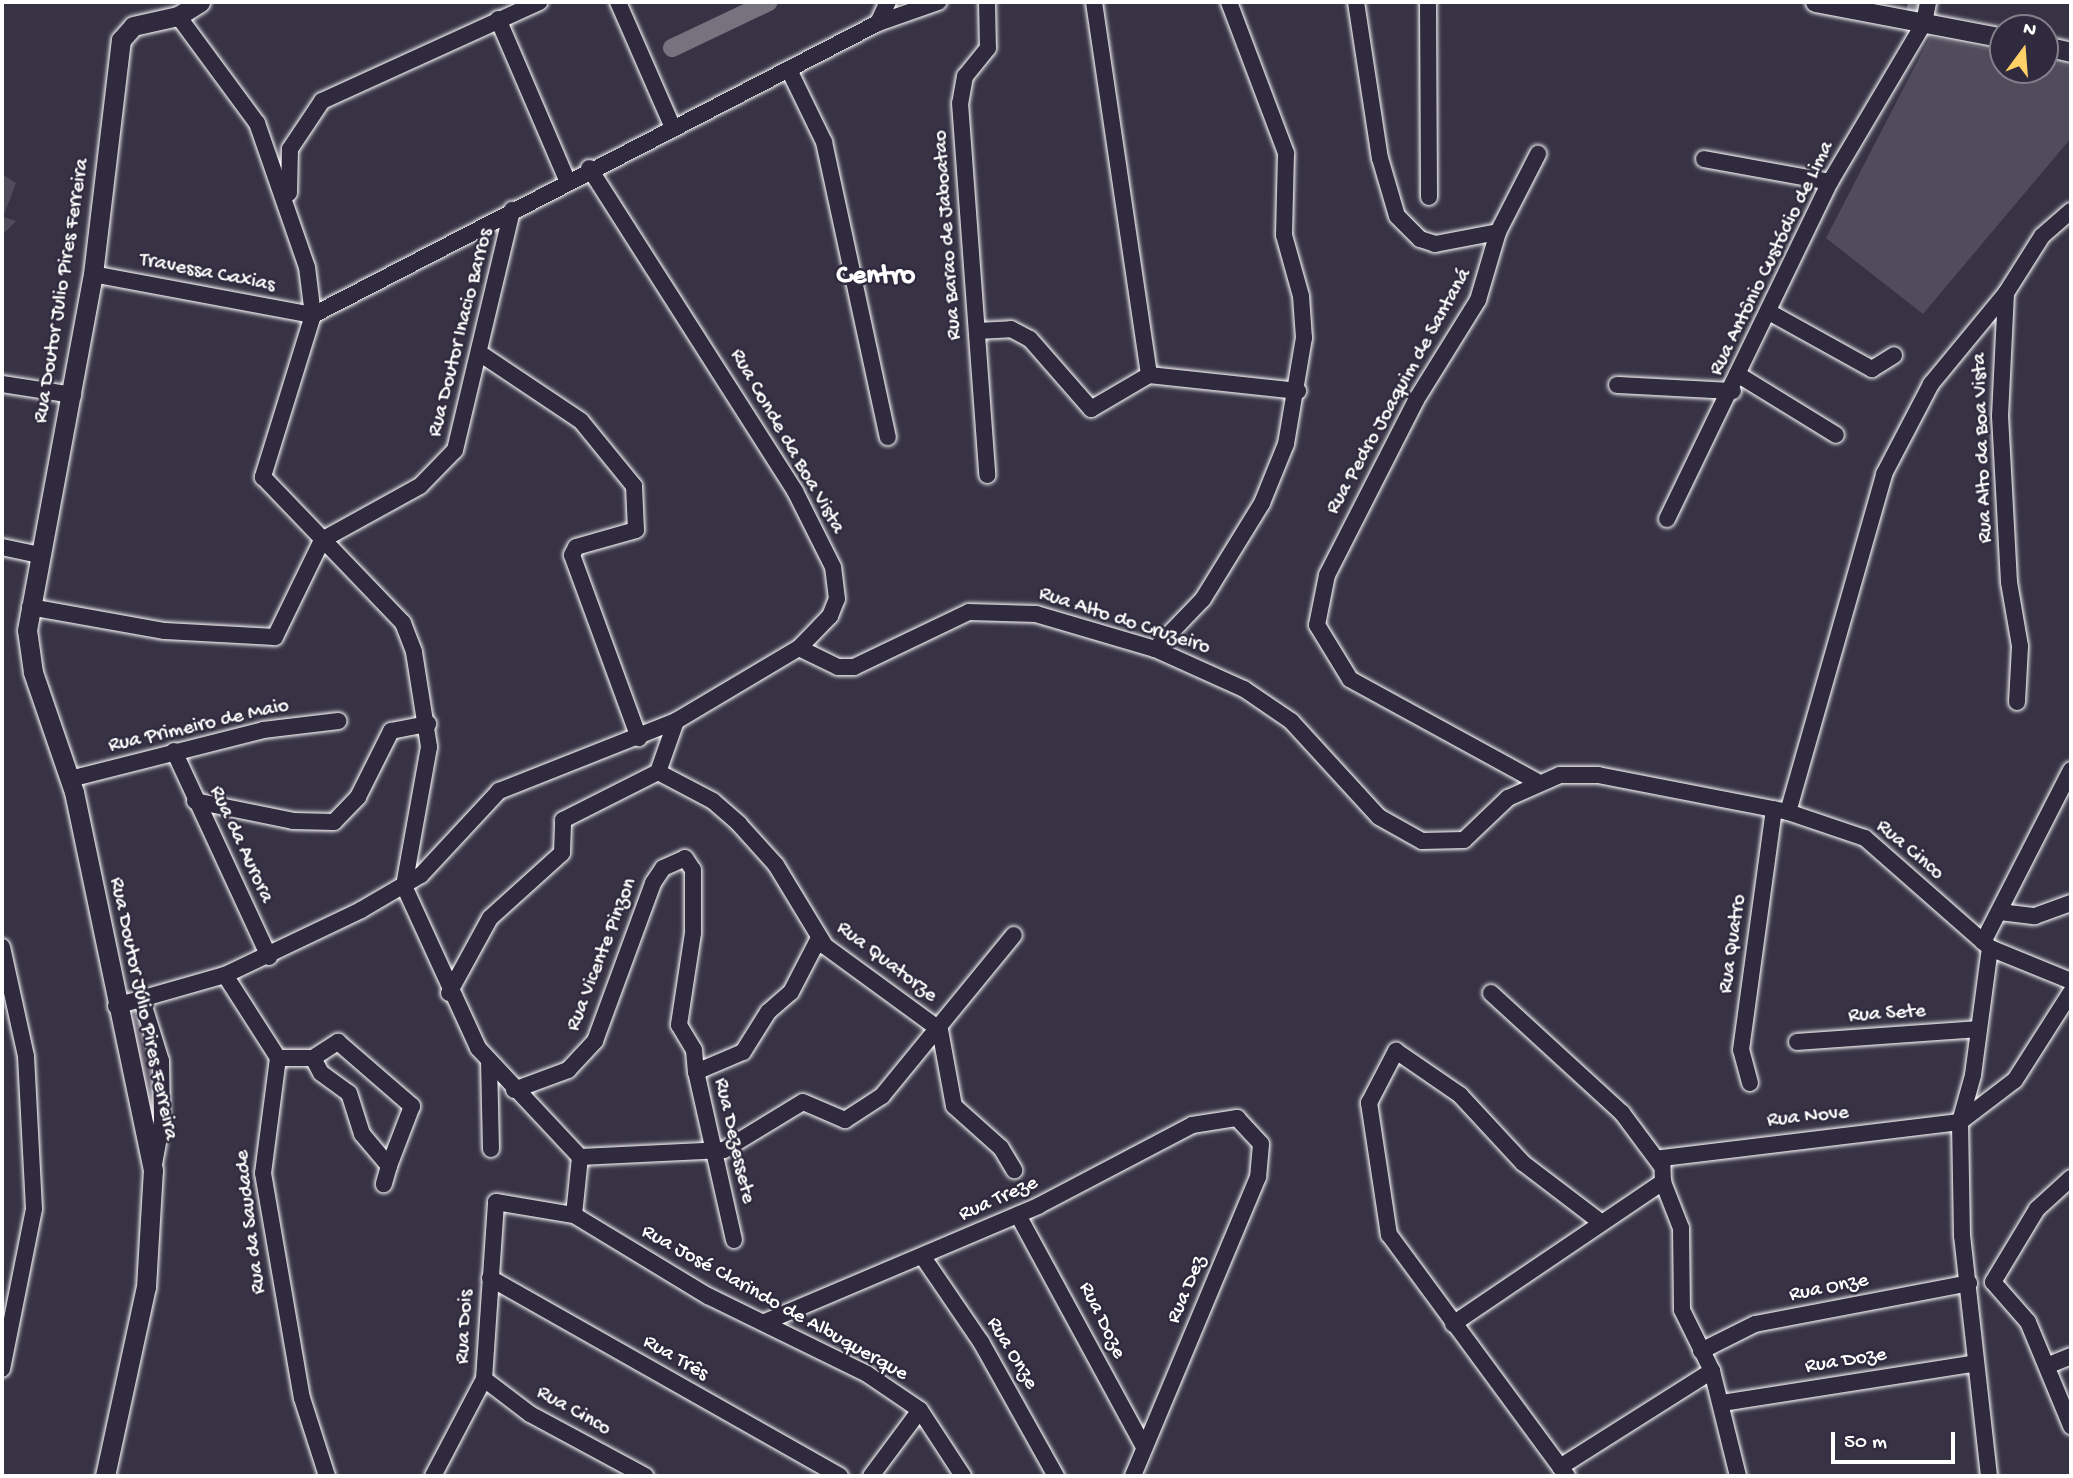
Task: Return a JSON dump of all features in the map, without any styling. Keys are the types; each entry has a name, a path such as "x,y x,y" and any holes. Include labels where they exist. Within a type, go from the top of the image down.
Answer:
{"street":[{"path":"200,2 178,16 250,111 290,206"},
{"path":"539,2 322,101 306,122 288,160 290,206 313,315 263,477 403,623 428,724 426,781 404,886 449,993 489,1061 580,1157 714,1152 736,1147 794,1103 811,1103 845,1120 882,1096 940,1030 969,985 1014,935"},
{"path":"618,2 673,128"},
{"path":"878,23 888,2"},
{"path":"313,315 589,168 790,72 878,23 938,2"},
{"name":"Rua Barao de Jaboatao","path":"987,2 988,48 965,76 960,103 987,475"},
{"path":"1094,2 1149,375"},
{"path":"1155,649 1203,599 1262,503 1286,444 1298,391 1304,338 1301,296 1284,234 1286,153 1229,2"},
{"name":"Rua Pedro Joaquim de Santaná","path":"1356,2 1380,158 1397,216 1420,239 1435,244 1499,232 1478,300 1416,400 1327,575 1317,625 1350,679 1536,781"},
{"path":"1428,2 1429,197"},
{"path":"1815,2 1989,35"},
{"name":"Rua Antônio Custódio de Lima","path":"1667,519 1733,391 1737,374 1830,182 1924,23 1928,2"},
{"name":"Rua Doutor Julio Pires Ferreira","path":"39,555 73,396 93,274 124,33 178,16"},
{"path":"498,19 567,180"},
{"path":"790,72 824,142 888,437"},
{"path":"1499,232 1538,154"},
{"path":"1704,159 1830,182"},
{"name":"Rua Conde da Boa Vista","path":"116,1006 225,975 269,957 404,886 499,791 639,738 676,721 799,648 830,616 837,599 833,567 734,389 589,168"},
{"name":"Rua Doutor Inacio Barros","path":"322,540 421,486 444,466 464,430 512,210"},
{"name":"Rua Alto da Boa Vista","path":"2017,702 2020,646 2009,582 1999,387 2006,293 2042,236 2071,212"},
{"name":"Travessa Caxias","path":"93,274 313,315"},
{"name":"Rua Quatro","path":"1750,1083 1741,1049 1781,810 1884,474 1931,384 2006,293"},
{"path":"1769,312 1872,369 1894,355"},
{"path":"977,331 1011,329 1030,339 1091,409 1149,375 1298,391"},
{"path":"481,354 581,421 634,486 636,530 576,547 572,555 639,738"},
{"path":"1737,374 1836,435"},
{"path":"2,384 73,396"},
{"path":"1617,385 1733,391"},
{"path":"30,607 152,629 275,638 322,540"},
{"path":"2,547 39,555"},
{"name":"Rua Doutor Júlio Pires Ferreira","path":"39,555 30,607 33,672 70,779 116,1006 153,1170 146,1287 105,1476"},
{"name":"Rua Alto do Cruzeiro","path":"799,648 838,667 854,667 957,616 1013,610 1155,649 1220,676 1291,722 1379,817 1422,841 1464,840 1508,798 1536,781 1598,775 1701,794"},
{"name":"Rua Primeiro de Maio","path":"70,779 174,751 338,721"},
{"path":"449,993 491,918 562,853 563,820 658,772 676,721"},
{"path":"195,801 293,821 334,822 358,797 391,731 428,724"},
{"name":"Rua da Aurora","path":"174,751 269,957"},
{"path":"1989,1476 1976,1363 1960,1122 1979,1029 1987,945 2000,912 2071,770"},
{"name":"Rua Quatorze","path":"658,772 713,802 793,889 818,940 940,1030"},
{"name":"Rua Cinco","path":"1701,794 1781,810 1865,838 1987,945 2071,981"},
{"name":"Rua Vicente Pinzon","path":"514,1090 568,1070 595,1041 653,883 663,868 685,858 693,870 693,933 679,1025 694,1050 696,1072"},
{"path":"2000,912 2035,916 2071,903"},
{"name":"Rua Dezessete","path":"734,1240 696,1072 743,1052 768,1012 791,992 818,940"},
{"path":"2,947 26,1056 34,1209 2,1369"},
{"path":"225,975 278,1058 313,1058 338,1042 412,1106 384,1185"},
{"path":"1960,1122 2015,1080 2071,992"},
{"path":"1491,993 1622,1113 1661,1161 1663,1182 1681,1228 1682,1310 1712,1371 1738,1476"},
{"path":"142,1000 161,1061 162,1121 153,1170"},
{"name":"Rua Sete","path":"1797,1042 1979,1029"},
{"path":"940,1030 954,1106 1001,1148 1014,1170"},
{"path":"1599,1221 1523,1163 1460,1095 1396,1051 1369,1103 1384,1218 1397,1250 1564,1472 1712,1371"},
{"name":"Rua da Saudade","path":"278,1058 263,1173 302,1398 327,1476"},
{"path":"313,1058 321,1073 349,1093 362,1134 389,1166"},
{"path":"489,1061 491,1149"},
{"name":"Rua Treze","path":"765,1322 923,1257 1018,1214 1192,1125 1218,1118 1246,1122"},
{"name":"Rua Dez","path":"1133,1476 1258,1177 1261,1143 1246,1122"},
{"name":"Rua Nove","path":"1661,1161 1960,1122"},
{"path":"574,1215 580,1157"},
{"path":"2071,1178 2037,1209 1993,1282 2028,1322 2049,1365 2071,1426"},
{"path":"1453,1324 1599,1221 1663,1182"},
{"name":"Rua José Clarindo de Albuquerque","path":"493,1203 574,1215 708,1296 867,1374 920,1410 963,1476"},
{"name":"Rua Dois","path":"484,1379 493,1203"},
{"name":"Rua Doze","path":"1018,1214 1144,1447"},
{"name":"Rua Onze","path":"923,1257 981,1342 1056,1476"},
{"name":"Rua Três","path":"490,1278 840,1476"},
{"name":"Rua Onze","path":"1701,1351 1755,1324 1993,1282"},
{"path":"2049,1365 2071,1356"},
{"name":"Rua Doze","path":"1722,1403 1976,1363"},
{"path":"441,1473 484,1379"},
{"name":"Rua Cinco","path":"484,1379 530,1415 645,1476"},
{"path":"871,1476 920,1410"}],"shaded area":[{"path":"1930,37 1989,49 1989,84 2059,84 2059,64 2071,66 2071,138 1923,314 1826,238"},
{"path":"2,174 16,183 3,217 16,221 2,235"},
{"path":"148,1011 167,1063 162,1199 153,1194 127,1019"}],"waterway":[{"path":"672,48 769,2"},
{"path":"1915,16 1917,2"}],"district":[{"name":"Centro","path":"876,277"}]}
